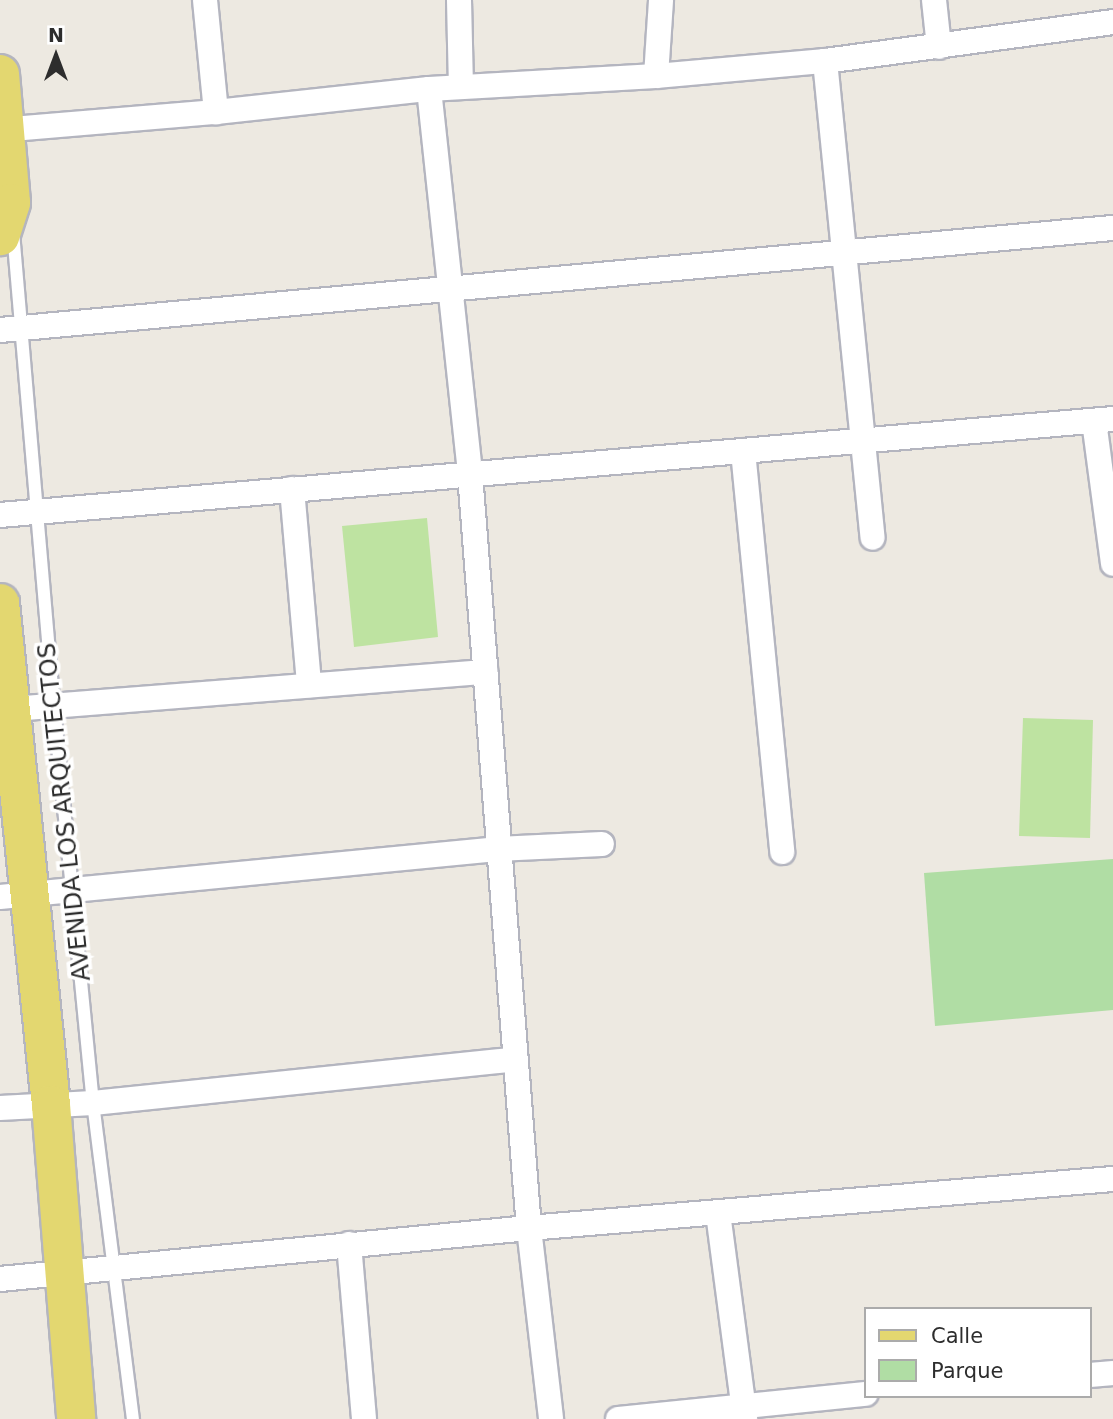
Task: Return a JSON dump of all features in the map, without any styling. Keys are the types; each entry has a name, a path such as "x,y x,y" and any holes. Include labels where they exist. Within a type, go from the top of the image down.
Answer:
{"main road":[{"name":"AVENIDA LOS ARQUITECTOS","path":"0,74 5,220"},
{"name":"AVENIDA LOS ARQUITECTOS","path":"0,603 15,896 51,1105 76,1419"}],"street":[{"path":"205,0 216,112"},
{"path":"459,0 461,87"},
{"path":"656,76 661,0"},
{"path":"934,0 939,47"},
{"path":"2,129 216,112 429,89 656,76 825,61 1113,22"},
{"path":"825,61 873,538"},
{"path":"429,89 448,289 470,474 497,849 529,1228 551,1419"},
{"path":"11,329 1113,228"},
{"path":"0,515 1104,420 1113,564"},
{"path":"743,451 782,852"},
{"path":"292,489 309,685"},
{"path":"5,709 486,672"},
{"path":"15,896 497,849 602,844"},
{"path":"0,1108 93,1103 516,1059"},
{"path":"0,1279 349,1244 1113,1179"},
{"path":"718,1213 744,1412"},
{"path":"349,1244 364,1419"},
{"path":"1092,1375 1113,1373"},
{"path":"618,1419 744,1412 864,1394"}],"lane":[{"name":"AVENIDA LOS ARQUITECTOS","path":"5,220 11,329 36,512 93,1103 133,1419"}],"green space":[{"path":"427,518 438,637 354,647 342,526"},
{"path":"1023,718 1093,720 1090,838 1019,836"},
{"path":"1113,859 1113,1010 935,1026 924,873"}]}
